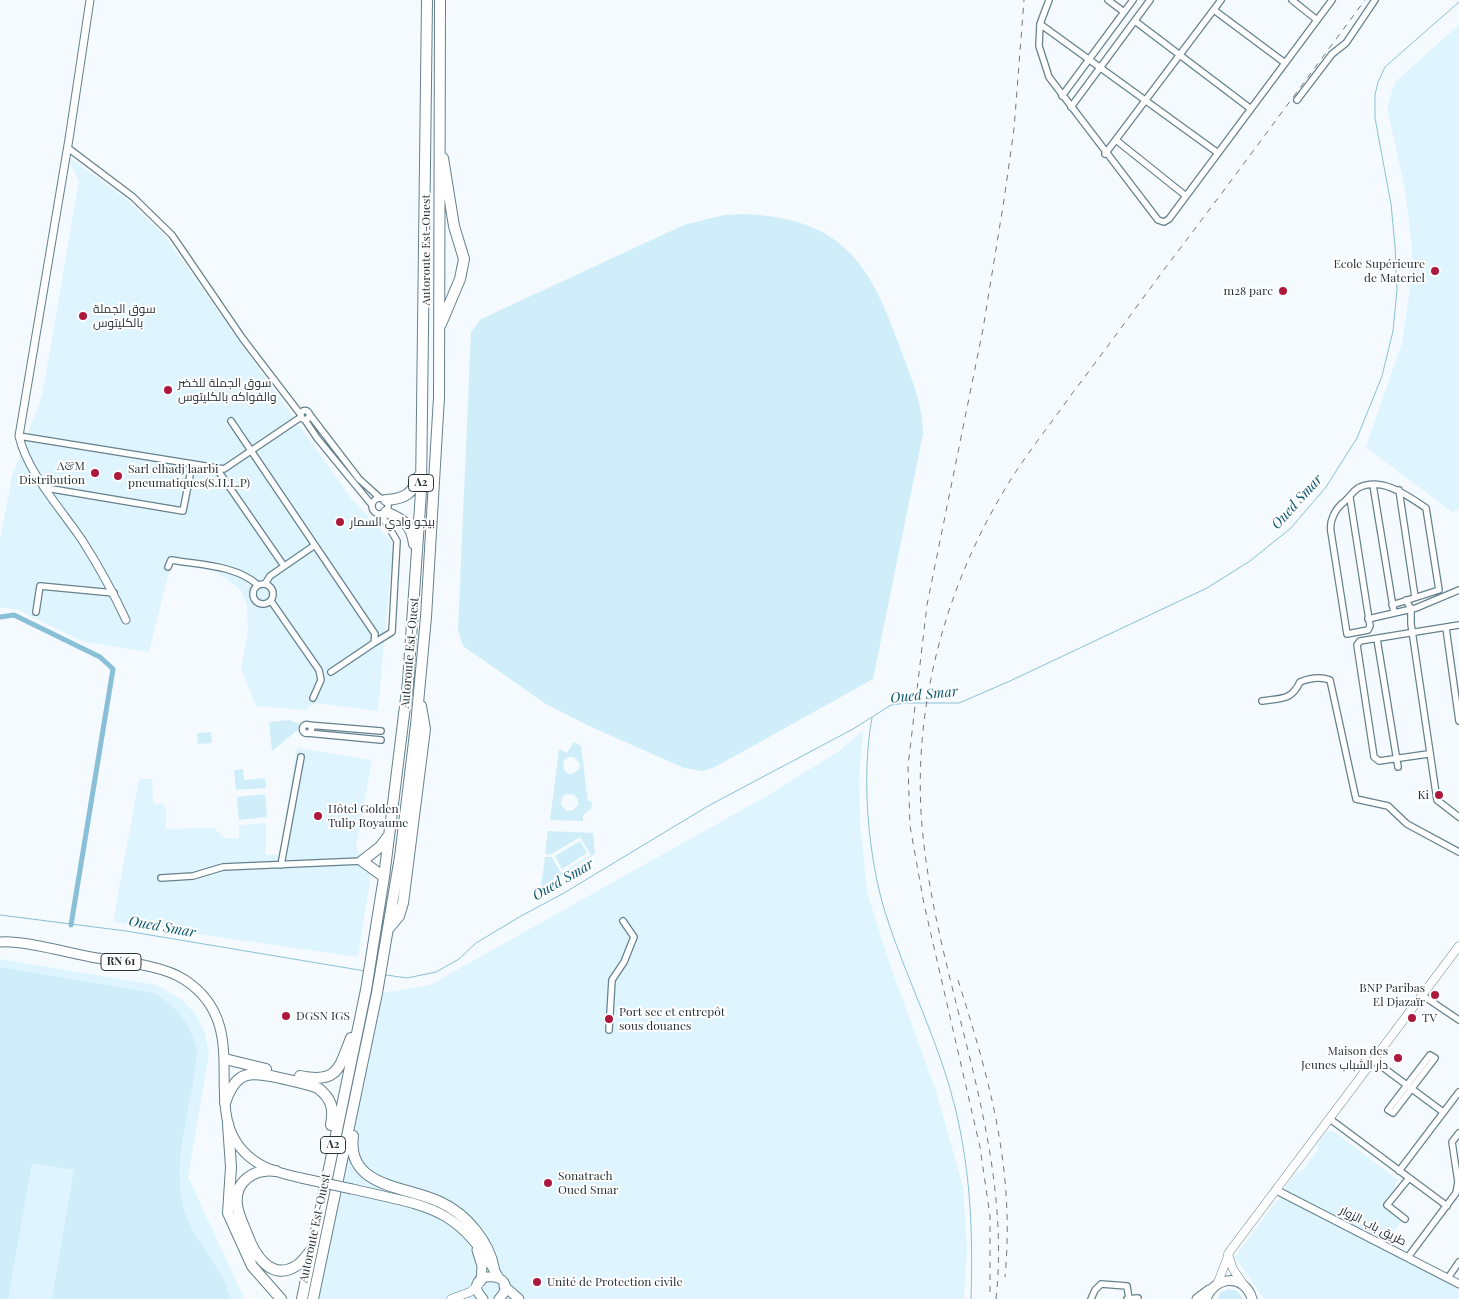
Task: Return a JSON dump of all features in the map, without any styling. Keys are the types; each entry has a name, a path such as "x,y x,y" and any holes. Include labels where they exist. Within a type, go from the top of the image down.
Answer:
{"highway":[{"name":"Autoroute Est-Ouest","path":"302,1299 366,990 390,834 408,682 417,572 422,443 427,0"},
{"name":"Autoroute Est-Ouest","path":"313,1299 360,1083 383,962 407,803 419,697 426,617 439,397 440,0"},
{"path":"438,332 460,279 464,259 454,226 446,167 440,151"},
{"path":"383,499 403,498 414,488 418,478 422,443"},
{"path":"384,513 401,518 410,528 414,539 417,572"},
{"path":"384,877 362,861 380,847 390,834"},
{"path":"225,1063 310,1078 328,1076 341,1067 360,1019"},
{"path":"225,1063 257,1073 310,1085 318,1088 330,1099 333,1114 328,1146 328,1171"},
{"path":"225,1102 235,1082 246,1075 257,1073"},
{"path":"360,1083 352,1141 352,1154 358,1166 368,1176 380,1182 440,1202 454,1210 474,1229 484,1243 494,1269"},
{"path":"228,1124 231,1167 228,1212 252,1266 281,1299"},
{"path":"276,1172 266,1170 254,1172 245,1179 238,1189 237,1206 254,1252 261,1262 275,1269 287,1270 296,1266 312,1249"}],"main road":[{"name":"RN 61","path":"0,942 153,967 184,978 203,994 215,1010 222,1030 225,1063 225,1102 228,1124 235,1140 245,1153 276,1172 435,1209 447,1215 469,1234 502,1282 518,1299"},
{"path":"1206,1299 1216,1284 1228,1254 1459,946"},
{"name":"RN 61","path":"469,1234 481,1261 480,1282"},
{"path":"1228,1254 1233,1269 1252,1299"},
{"path":"451,1299 470,1292 480,1282 492,1276 502,1282 503,1294 499,1299"},
{"path":"1197,1299 1216,1284 1231,1280 1243,1284"},
{"path":"480,1282 478,1292 483,1299"}],"street":[{"path":"90,0 68,148 19,436 24,452 82,540 114,593 126,620"},
{"path":"1048,0 1040,24 1041,58 1049,77 1105,154 1160,222 1169,219 1332,0"},
{"path":"1108,0 1124,12"},
{"path":"1062,96 1133,0"},
{"path":"1071,108 1150,0"},
{"path":"1105,154 1221,0"},
{"path":"1292,0 1317,20"},
{"path":"1298,100 1332,54 1346,43 1375,0"},
{"path":"1214,10 1285,63"},
{"path":"1134,21 1251,109"},
{"path":"1040,24 1218,154"},
{"path":"1116,140 1186,196"},
{"path":"68,148 133,197 172,235 243,339 289,398 353,472 383,499 388,506 384,513"},
{"path":"19,436 217,469 231,466 305,416"},
{"path":"305,416 317,438 372,505 375,512 384,513"},
{"path":"231,421 375,634 374,643"},
{"path":"46,488 183,511 192,465"},
{"path":"217,469 284,566"},
{"path":"1372,486 1394,613"},
{"path":"1350,498 1342,503 1332,518 1330,526 1347,634 1368,630 1370,626 1350,498 1352,492 1360,487 1372,486 1399,490 1426,508 1438,590 1392,606"},
{"path":"1399,490 1415,597"},
{"path":"372,505 374,501 383,499"},
{"path":"330,672 392,632 397,550 394,533 384,513"},
{"path":"265,584 270,576 315,545"},
{"path":"168,567 171,560 220,568 248,576 258,585"},
{"path":"271,601 264,605 254,601 252,592 258,585 265,584 272,590 271,601 320,670 321,680 313,698"},
{"path":"36,612 40,586 114,593"},
{"path":"1368,619 1411,609 1459,590"},
{"path":"1406,600 1411,609 1428,754 1437,800 1459,817"},
{"path":"1428,754 1379,761 1374,757 1357,645 1360,641 1459,625"},
{"path":"1446,628 1459,721"},
{"path":"1377,639 1398,767"},
{"path":"1262,701 1288,697 1294,694 1300,682 1308,679 1323,678 1330,680 1356,799 1388,806 1407,824 1459,852"},
{"path":"381,731 308,725 303,729 307,733 381,740"},
{"path":"281,865 301,757"},
{"path":"161,878 193,876 223,867 362,861"},
{"path":"609,1030 612,980 624,962 634,937 623,921"},
{"path":"1422,995 1459,1020"},
{"path":"1430,1055 1435,1058 1409,1086 1430,1055"},
{"path":"1373,1060 1443,1112"},
{"path":"1399,1171 1459,1092"},
{"path":"1330,1119 1447,1206"},
{"path":"1408,1257 1456,1193 1458,1182 1452,1142 1459,1133"},
{"path":"1404,1219 1388,1206 1409,1178"},
{"name":"طريق باب الزوار","path":"1276,1190 1459,1284"},
{"path":"1448,1278 1459,1262"},
{"path":"1091,1299 1095,1290 1101,1284 1127,1286 1128,1299 1138,1298"}],"shaded area":[{"name":"Ecole Supérieure de Materiel","path":"1459,25 1459,510 1452,512 1366,447 1402,343 1409,296 1412,247 1405,189 1387,108 1395,82"},
{"path":"66,155 126,199 163,234 351,498 391,541 392,556 378,711 315,703 305,710 256,706 241,668 248,631 247,605 241,590 215,571 171,564 149,652 84,642 18,610 0,607 0,541 12,476 42,396 79,181"},
{"path":"743,214 777,217 806,225 829,236 848,251 864,270 889,319 909,371 919,402 923,434 873,679 715,767 703,771 684,768 587,725 546,704 463,646 458,630 471,332 481,319 684,225 724,215"},
{"path":"290,720 299,724 300,728 272,751 269,722"},
{"path":"863,731 859,777 860,824 867,892 889,962 936,1091 963,1187 967,1249 964,1299 319,1299 345,1160 383,993 430,985 765,797 839,751"},
{"path":"211,732 212,743 198,744 197,733"},
{"path":"574,742 581,746 588,801 591,801 592,808 583,815 583,821 550,820 559,749 567,753","holes":["574,757 580,764 579,769 573,774 568,774 563,768 564,760","566,794 574,795 578,799 578,805 573,810 567,811 561,805 562,797"]},
{"path":"297,748 372,760 356,847 371,875 358,957 113,922 139,779 152,779 153,803 162,804 166,807 166,829 214,828 225,838 239,838 239,825 266,823 266,855 279,855"},
{"path":"243,769 244,780 265,778 266,788 236,790 234,770"},
{"path":"265,794 267,817 239,820 237,797"},
{"path":"548,831 593,833 595,854 541,887 545,857 552,857 561,873 591,855 580,837 550,855 545,854"},
{"path":"580,841 587,853 562,869 555,856"},
{"path":"0,959 157,985 182,1000 197,1016 205,1033 209,1053 188,1177 243,1299 0,1299"},
{"path":"0,967 154,993 182,1016 191,1031 197,1049 180,1166 180,1186 183,1205 192,1229 220,1273 230,1297 227,1299 52,1299 74,1170 32,1163 8,1299 0,1299"},
{"path":"1327,1131 1333,1131 1398,1180 1394,1185 1396,1187 1382,1205 1401,1222 1385,1243 1339,1218 1335,1224 1459,1289 1459,1299 1264,1299 1235,1257 1277,1200 1282,1198 1311,1212 1313,1204 1287,1192 1285,1187 1297,1172 1302,1171 1318,1150 1317,1145"},
{"path":"1228,1289 1237,1291 1243,1299 1217,1299 1220,1293"}],"waterway":[{"name":"Oued Smar","path":"386,975 407,978 436,972 459,959 476,943 564,893 708,806 853,729 891,705 906,703 959,703 1010,681 1207,588 1250,561 1291,528 1326,487 1357,438 1382,376 1393,331 1397,290 1395,246 1391,204 1375,118 1375,95 1378,82 1385,67 1459,2"},
{"path":"0,617 14,615 100,657 113,669 71,925"},
{"path":"872,718 867,765 867,790 874,866 893,937 932,1036 956,1111 965,1159 970,1205 972,1251 971,1299"},
{"name":"Oued Smar","path":"0,915 126,931 365,971"}],"railway":[{"path":"990,1292 990,1216 980,1147 924,904 910,826 908,766 927,605 983,329 1004,200 1014,129 1024,0"},
{"path":"996,1299 998,1240 994,1182 985,1124 931,894 923,836 920,790 922,744 927,698 937,653 950,609 966,566 985,524 1015,473 1365,0"},
{"path":"958,980 990,1090 1003,1162 1007,1237 1005,1277"}],"place":[{"name":"Ecole Supérieure de Materiel","path":"1435,271"},
{"name":"m28 parc","path":"1283,291"},
{"name":"سوق الجملة بالكليتوس","path":"83,316"},
{"name":"سوق الجملة للخضر والفواكه بالكليتوس","path":"168,390"},
{"name":"A&M Distribution","path":"95,473"},
{"name":"Sarl elhadj laarbi pneumatiques(S.H.L.P)","path":"118,476"},
{"name":"بيجو وادي السمار","path":"340,522"},
{"name":"Ki","path":"1439,795"},
{"name":"Hôtel Golden Tulip Royaume","path":"318,816"},
{"name":"BNP Paribas El Djazaïr","path":"1435,995"},
{"name":"DGSN IGS","path":"286,1016"},
{"name":"TV","path":"1412,1018"},
{"name":"Port sec et entrepôt sous douanes","path":"609,1019"},
{"name":"Maison des Jeunes دار الشباب","path":"1398,1058"},
{"name":"Sonatrach Oued Smar","path":"548,1183"},
{"name":"Unité de Protection civile","path":"537,1282"}]}
